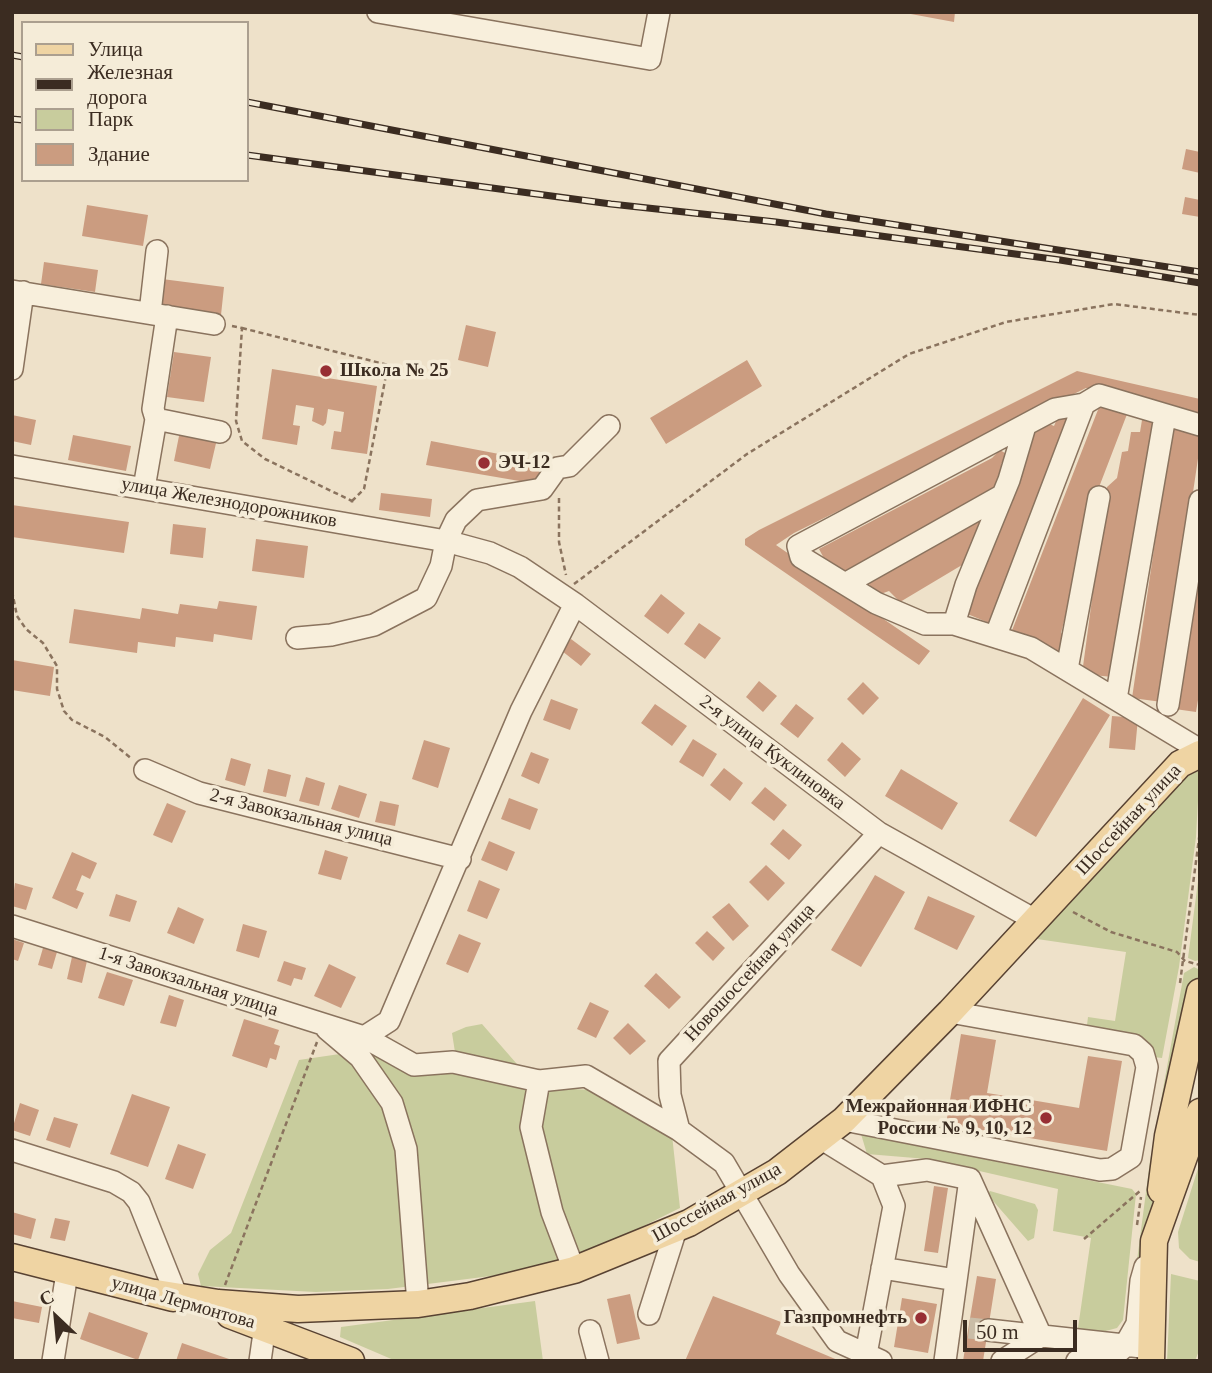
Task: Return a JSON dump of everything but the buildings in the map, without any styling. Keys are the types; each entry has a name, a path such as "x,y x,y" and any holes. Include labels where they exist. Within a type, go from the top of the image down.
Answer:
{"main road":[{"name":"Шоссейная улица","path":"167,1295 218,1303 325,1310 418,1304 510,1287 574,1270 676,1229 744,1193 844,1121 950,1012 1180,764 1200,752"},
{"path":"1151,1354 1154,1241 1168,1136 1200,992"},
{"path":"1154,1241 1200,1112"},
{"name":"улица Лермонтова","path":"12,1257 67,1273 167,1295 265,1326 351,1361"}],"street":[{"path":"378,12 650,59 659,12"},
{"path":"144,488 156,419 153,409 159,315 157,251"},
{"path":"12,369 18,291 214,324"},
{"path":"1200,425 1099,395 1084,404 1055,409 798,547 802,557 876,603 925,624 954,624 1031,648 1200,752"},
{"path":"996,635 1084,404"},
{"path":"1116,699 1165,416"},
{"path":"156,419 220,432"},
{"path":"297,638 331,635 374,625 426,598 441,566 446,541 456,520 477,500 542,489 557,468 569,466 609,426"},
{"path":"954,624 966,585 1003,495 1025,426"},
{"name":"улица Железнодорожников","path":"12,466 446,541 490,553 520,567"},
{"path":"845,584 1003,495"},
{"path":"1067,669 1099,497"},
{"path":"1168,705 1200,500"},
{"name":"2-я улица Куклиновка","path":"520,567 569,595 879,833 1035,920"},
{"path":"364,1037 389,1021 460,859 569,595"},
{"name":"2-я Завокзальная улица","path":"145,770 199,793 460,859"},
{"name":"Новошоссейная улица","path":"679,1130 670,1095 669,1061 879,833"},
{"name":"1-я Завокзальная улица","path":"12,926 364,1037 414,1065 453,1062 539,1081 586,1076 679,1130 724,1163 789,1273 837,1341 874,1357"},
{"path":"844,1121 1100,1170 1124,1164 1131,1157 1147,1067 1143,1053 1134,1045 1012,1014 950,1012"},
{"path":"323,1026 360,1057 392,1103 407,1149 418,1304"},
{"path":"539,1081 531,1127 552,1212 574,1270"},
{"path":"822,1139 882,1176 894,1206 882,1268 874,1357"},
{"path":"12,1150 114,1182 131,1192 139,1202 167,1295"},
{"path":"882,1176 927,1170 970,1179"},
{"path":"969,1327 956,1280 970,1179"},
{"path":"970,1179 1041,1336"},
{"path":"649,1314 676,1229"},
{"path":"1108,1361 1124,1347 1137,1324 1140,1281 1154,1241"},
{"path":"882,1268 956,1280"},
{"path":"53,1361 67,1273"},
{"path":"260,1361 265,1326"},
{"path":"969,1327 1124,1347 1151,1354"},
{"path":"945,1361 969,1327"},
{"path":"590,1331 598,1361"},
{"path":"1002,1361 1041,1336"},
{"path":"1077,1361 1096,1352 1124,1347"}],"path":[{"path":"548,481 559,494 559,542 569,595 747,454 909,354 1006,321 1114,303 1200,315"},
{"path":"214,324 242,328 388,365 364,489 352,501 349,523"},
{"path":"242,328 236,421 242,441 265,459 352,501"},
{"path":"12,591 16,616 43,643 57,666 57,689 64,710 72,720 105,737 145,770"},
{"path":"1053,901 1111,932 1177,952 1185,961 1200,965"},
{"path":"218,1303 323,1026"},
{"path":"1084,1239 1142,1190"}],"green space":[{"path":"1200,764 1196,837 1179,967 1162,1058 1153,1057 1087,1025 1088,1017 1115,1021 1126,952 1037,939 1191,766"},
{"path":"1200,866 1200,960 1195,961 1188,958"},
{"path":"1194,967 1200,970 1200,983 1155,1230 1135,1276 1150,1161 1184,973"},
{"path":"482,1024 537,1087 592,1090 672,1135 680,1208 579,1258 491,1276 388,1289 316,1292 201,1286 198,1274 210,1250 231,1233 299,1060 360,1051 457,1065 452,1033"},
{"path":"861,1134 1132,1189 1136,1194 1123,1320 1117,1328 1098,1333 1078,1328 1091,1238 1053,1231 1058,1189 927,1159 867,1154"},
{"path":"1200,1162 1200,1262 1190,1259 1179,1248 1178,1232"},
{"path":"990,1191 1035,1204 1038,1210 1034,1238 1028,1241 987,1194"},
{"path":"1171,1274 1200,1281 1200,1348 1195,1361 1167,1361"},
{"path":"535,1301 543,1361 396,1361 340,1337 341,1327"}],"tunnel":[{"path":"969,1328 988,1330"}],"railway":[{"path":"12,55 21,57"},
{"path":"248,102 826,214 1200,272"},
{"path":"12,119 21,120"},
{"path":"248,155 1060,260 1200,283"}],"place":[{"name":"Школа № 25","path":"326,371"},
{"name":"ЭЧ-12","path":"484,463"},
{"name":"Межрайонная ИФНС России № 9, 10, 12","path":"1046,1118"},
{"name":"Газпромнефть","path":"921,1318"}]}
